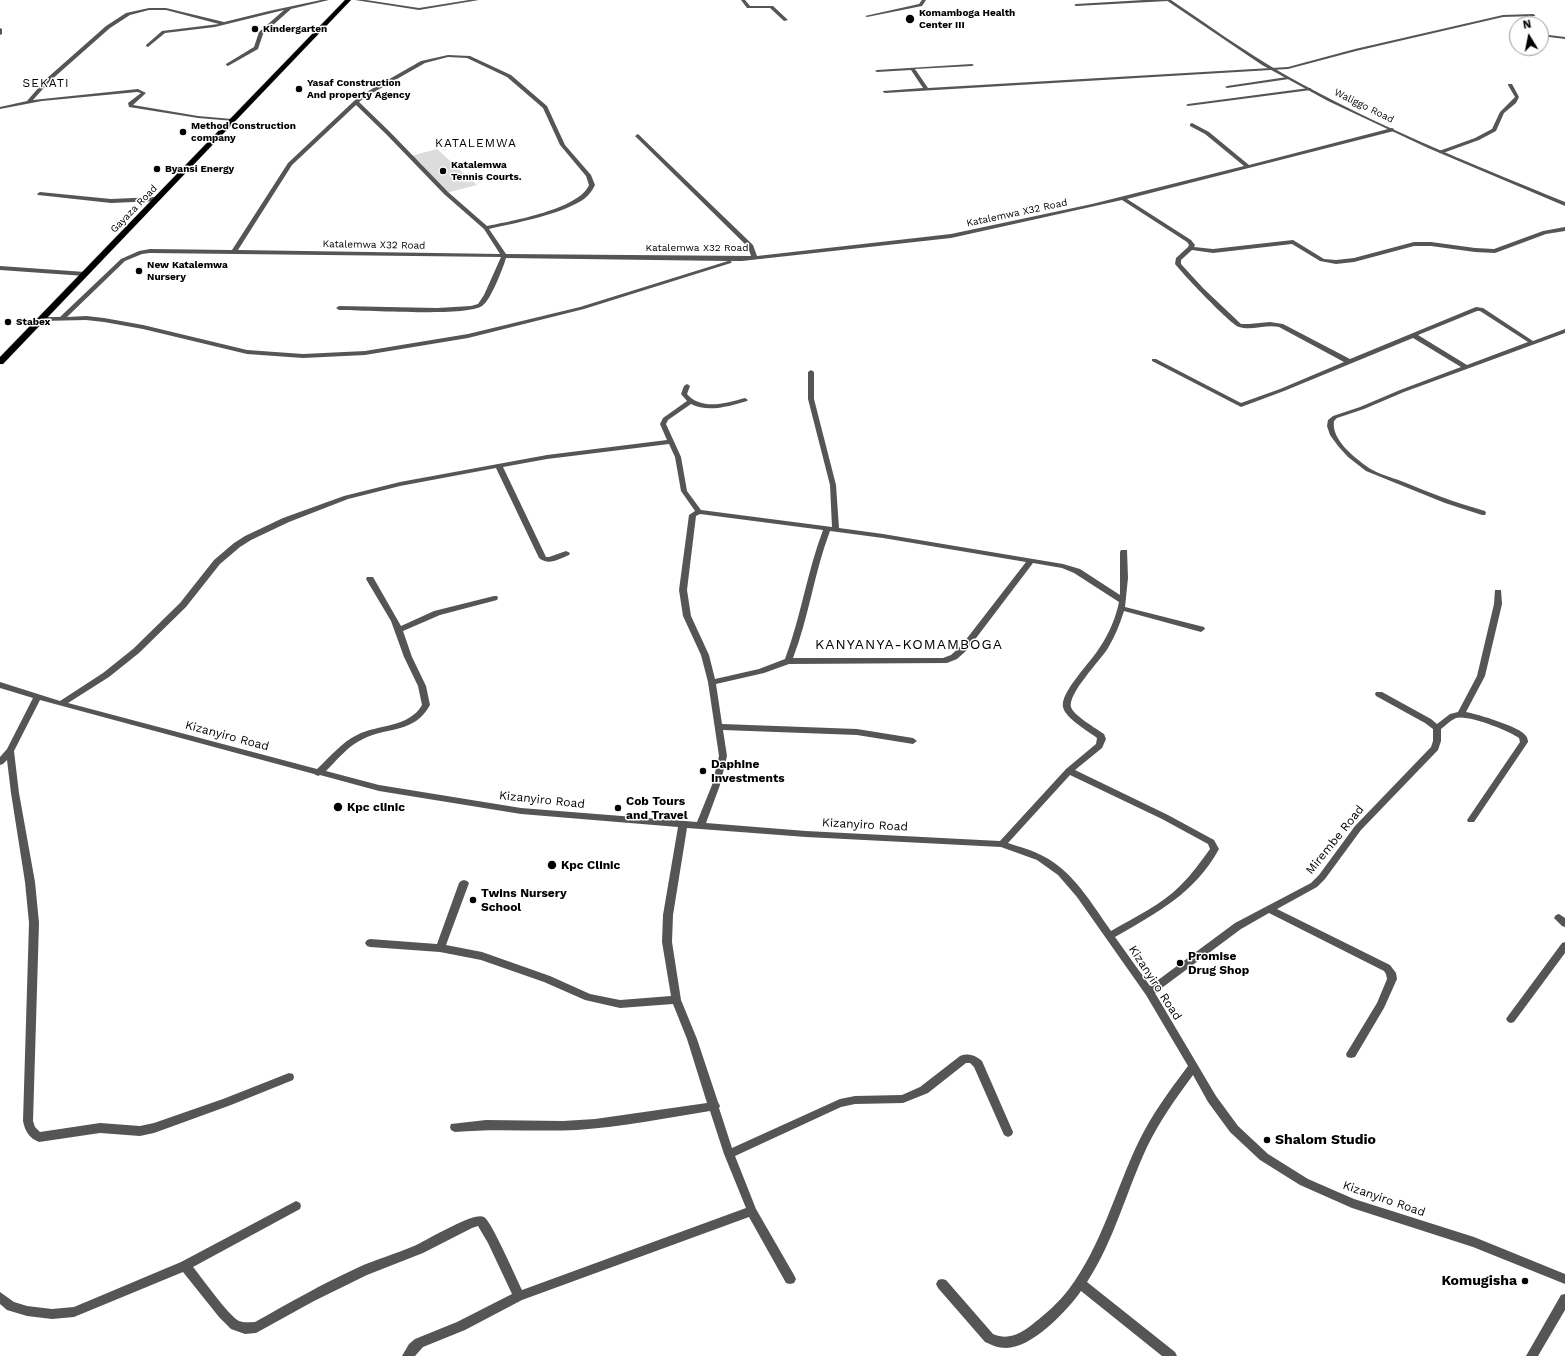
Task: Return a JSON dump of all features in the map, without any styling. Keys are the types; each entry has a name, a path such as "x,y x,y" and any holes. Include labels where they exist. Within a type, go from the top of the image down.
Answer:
{"main road":[{"name":"Gayaza Road","path":"0,362 348,0"}],"street":[{"path":"148,46 164,32 225,24 327,0"},
{"path":"357,0 419,9 477,0"},
{"path":"743,0 750,7 771,7 786,20"},
{"path":"867,16 920,5 924,0"},
{"path":"1076,5 1168,0"},
{"name":"Waliggo Road","path":"1168,0 1287,78 1392,130 1441,152 1565,203"},
{"path":"228,65 256,48 261,33 290,8"},
{"path":"28,103 48,80 108,27 128,14 149,9 166,9 225,24"},
{"path":"885,92 1294,67 1356,50 1504,16 1533,15"},
{"path":"0,29 0,34"},
{"path":"1549,36 1565,38"},
{"path":"234,252 290,164 356,102 423,62 448,56 468,57 509,76 545,107 563,144 589,176 592,185 588,194 578,201 566,206 486,228"},
{"path":"877,71 972,65"},
{"path":"912,68 926,89"},
{"path":"1226,86 1287,78"},
{"path":"1441,152 1494,130 1502,113 1506,108 1514,103 1517,97 1510,85"},
{"path":"1188,105 1309,89"},
{"path":"0,108 42,100 138,90 144,92 130,104 131,106 198,117 232,120"},
{"path":"339,308 453,310 474,308 479,305 495,280 504,256 486,228 446,193 356,102"},
{"path":"1192,125 1207,133 1248,166"},
{"name":"Katalemwa X32 Road","path":"62,318 115,267 132,256 146,252 162,250 742,259 932,239 1122,198 1392,130"},
{"path":"638,136 751,246 754,257"},
{"path":"40,194 111,201 156,200"},
{"path":"1122,198 1181,236 1192,245 1191,248"},
{"path":"1348,361 1281,325 1269,323 1247,326 1239,324 1180,268 1178,259 1191,248 1221,251 1293,242 1322,260 1336,262 1368,257 1414,244 1432,244 1475,250 1495,251 1546,232 1565,229"},
{"path":"42,318 86,318 143,327 247,352 303,356 365,353 468,336 582,308 646,289 722,263 742,259"},
{"path":"0,268 85,274"},
{"path":"1154,360 1241,405 1282,390 1348,361 1478,308 1498,319 1533,343"},
{"path":"1482,513 1448,502 1368,470 1350,456 1340,445 1333,435 1330,426 1335,417 1565,331"},
{"path":"1413,335 1467,368"},
{"path":"811,372 811,399 833,485 836,530"},
{"path":"687,386 684,394 690,402 704,406 714,406 745,400"},
{"path":"690,402 665,419 663,424 678,458 684,491 699,512"},
{"path":"61,704 106,675 136,651 182,605 217,562 248,538 286,520 346,497 400,484 578,452 671,442"},
{"path":"499,466 543,558 549,560 566,553"},
{"path":"700,826 716,786 722,762 720,727 712,682 705,655 687,616 683,590 693,515 699,512 883,536 1063,566 1077,571 1122,605 1201,629"},
{"path":"788,661 797,640 818,552 827,529"},
{"path":"1002,844 1069,771 1099,746 1102,739 1101,736 1070,714 1067,708 1067,702 1080,678 1102,651 1117,621 1122,605 1125,574 1124,552"},
{"path":"712,682 761,671 788,661 944,661 954,657 964,648 1031,561"},
{"path":"318,773 351,742 361,736 410,722 422,712 426,705 422,686 408,657 399,630 382,597 370,579"},
{"path":"1462,714 1482,676 1498,604 1498,592"},
{"path":"399,630 437,613 494,598"},
{"name":"Kizanyiro Road","path":"0,685 61,704 379,788 521,811 806,834 1002,844 1040,858 1061,873 1080,895 1149,992 1212,1099 1234,1129 1264,1157 1304,1182 1352,1203 1474,1242 1565,1279"},
{"path":"1380,694 1428,721 1437,728 1455,715 1462,714 1474,716 1518,732 1523,737 1524,742 1470,820"},
{"path":"0,762 10,751 38,697"},
{"path":"720,727 857,732 913,741"},
{"name":"Mirembe Road","path":"1149,992 1238,926 1298,894 1322,877 1358,828 1435,748 1437,741 1437,728"},
{"path":"10,751 15,793 30,882 34,923 29,1129 39,1137 100,1128 140,1131 154,1128 227,1102 289,1077"},
{"path":"1069,771 1165,817 1211,842 1215,849 1195,877 1183,889 1159,906 1110,936"},
{"path":"683,825 668,915 667,942 676,1000 692,1039 729,1154 752,1211 790,1279"},
{"path":"440,948 464,883"},
{"path":"1269,909 1387,968 1391,973 1392,978 1381,1005 1351,1054"},
{"path":"370,943 440,948 482,956 547,979 588,997 620,1004 676,1000"},
{"path":"1512,1019 1565,946"},
{"path":"729,1154 840,1103 855,1100 903,1099 924,1090 964,1059 972,1060 978,1064 1008,1132"},
{"path":"942,1284 989,1338 998,1342 1008,1344 1023,1338 1045,1323 1081,1284 1098,1253 1142,1146 1162,1110 1193,1067"},
{"path":"455,1127 476,1124 535,1126 578,1125 714,1106"},
{"path":"0,1297 11,1306 27,1311 52,1314 74,1312 185,1266 296,1206"},
{"path":"408,1356 419,1343 461,1326 519,1296 752,1211"},
{"path":"185,1266 223,1314 235,1325 245,1328 256,1326 363,1271 419,1249 470,1223 481,1221 492,1239 519,1296"},
{"path":"1081,1284 1171,1356"},
{"path":"1532,1356 1565,1299"}],"shaded area":[{"name":"Katalemwa Tennis Courts.","path":"437,149 477,185 446,193 411,156"}],"place":[{"name":"Komamboga Health Center III","path":"910,19"},
{"name":"Kindergarten","path":"255,29"},
{"name":"Yasaf Construction And property Agency","path":"299,89"},
{"name":"Method Construction company","path":"183,132"},
{"name":"Byansi Energy","path":"157,169"},
{"name":"Katalemwa Tennis Courts.","path":"443,171"},
{"name":"New Katalemwa Nursery","path":"139,271"},
{"name":"Stabex","path":"8,322"},
{"name":"Daphine Investments","path":"703,771"},
{"name":"Kpc clinic","path":"338,807"},
{"name":"Cob Tours and Travel","path":"618,808"},
{"name":"Kpc Clinic","path":"552,865"},
{"name":"Twins Nursery School","path":"473,900"},
{"name":"Promise Drug Shop","path":"1180,963"},
{"name":"Shalom Studio","path":"1267,1140"},
{"name":"Komugisha","path":"1525,1281"}],"district":[{"name":"SEKATI","path":"46,83"},
{"name":"KATALEMWA","path":"476,143"},
{"name":"KANYANYA-KOMAMBOGA","path":"909,645"}]}
